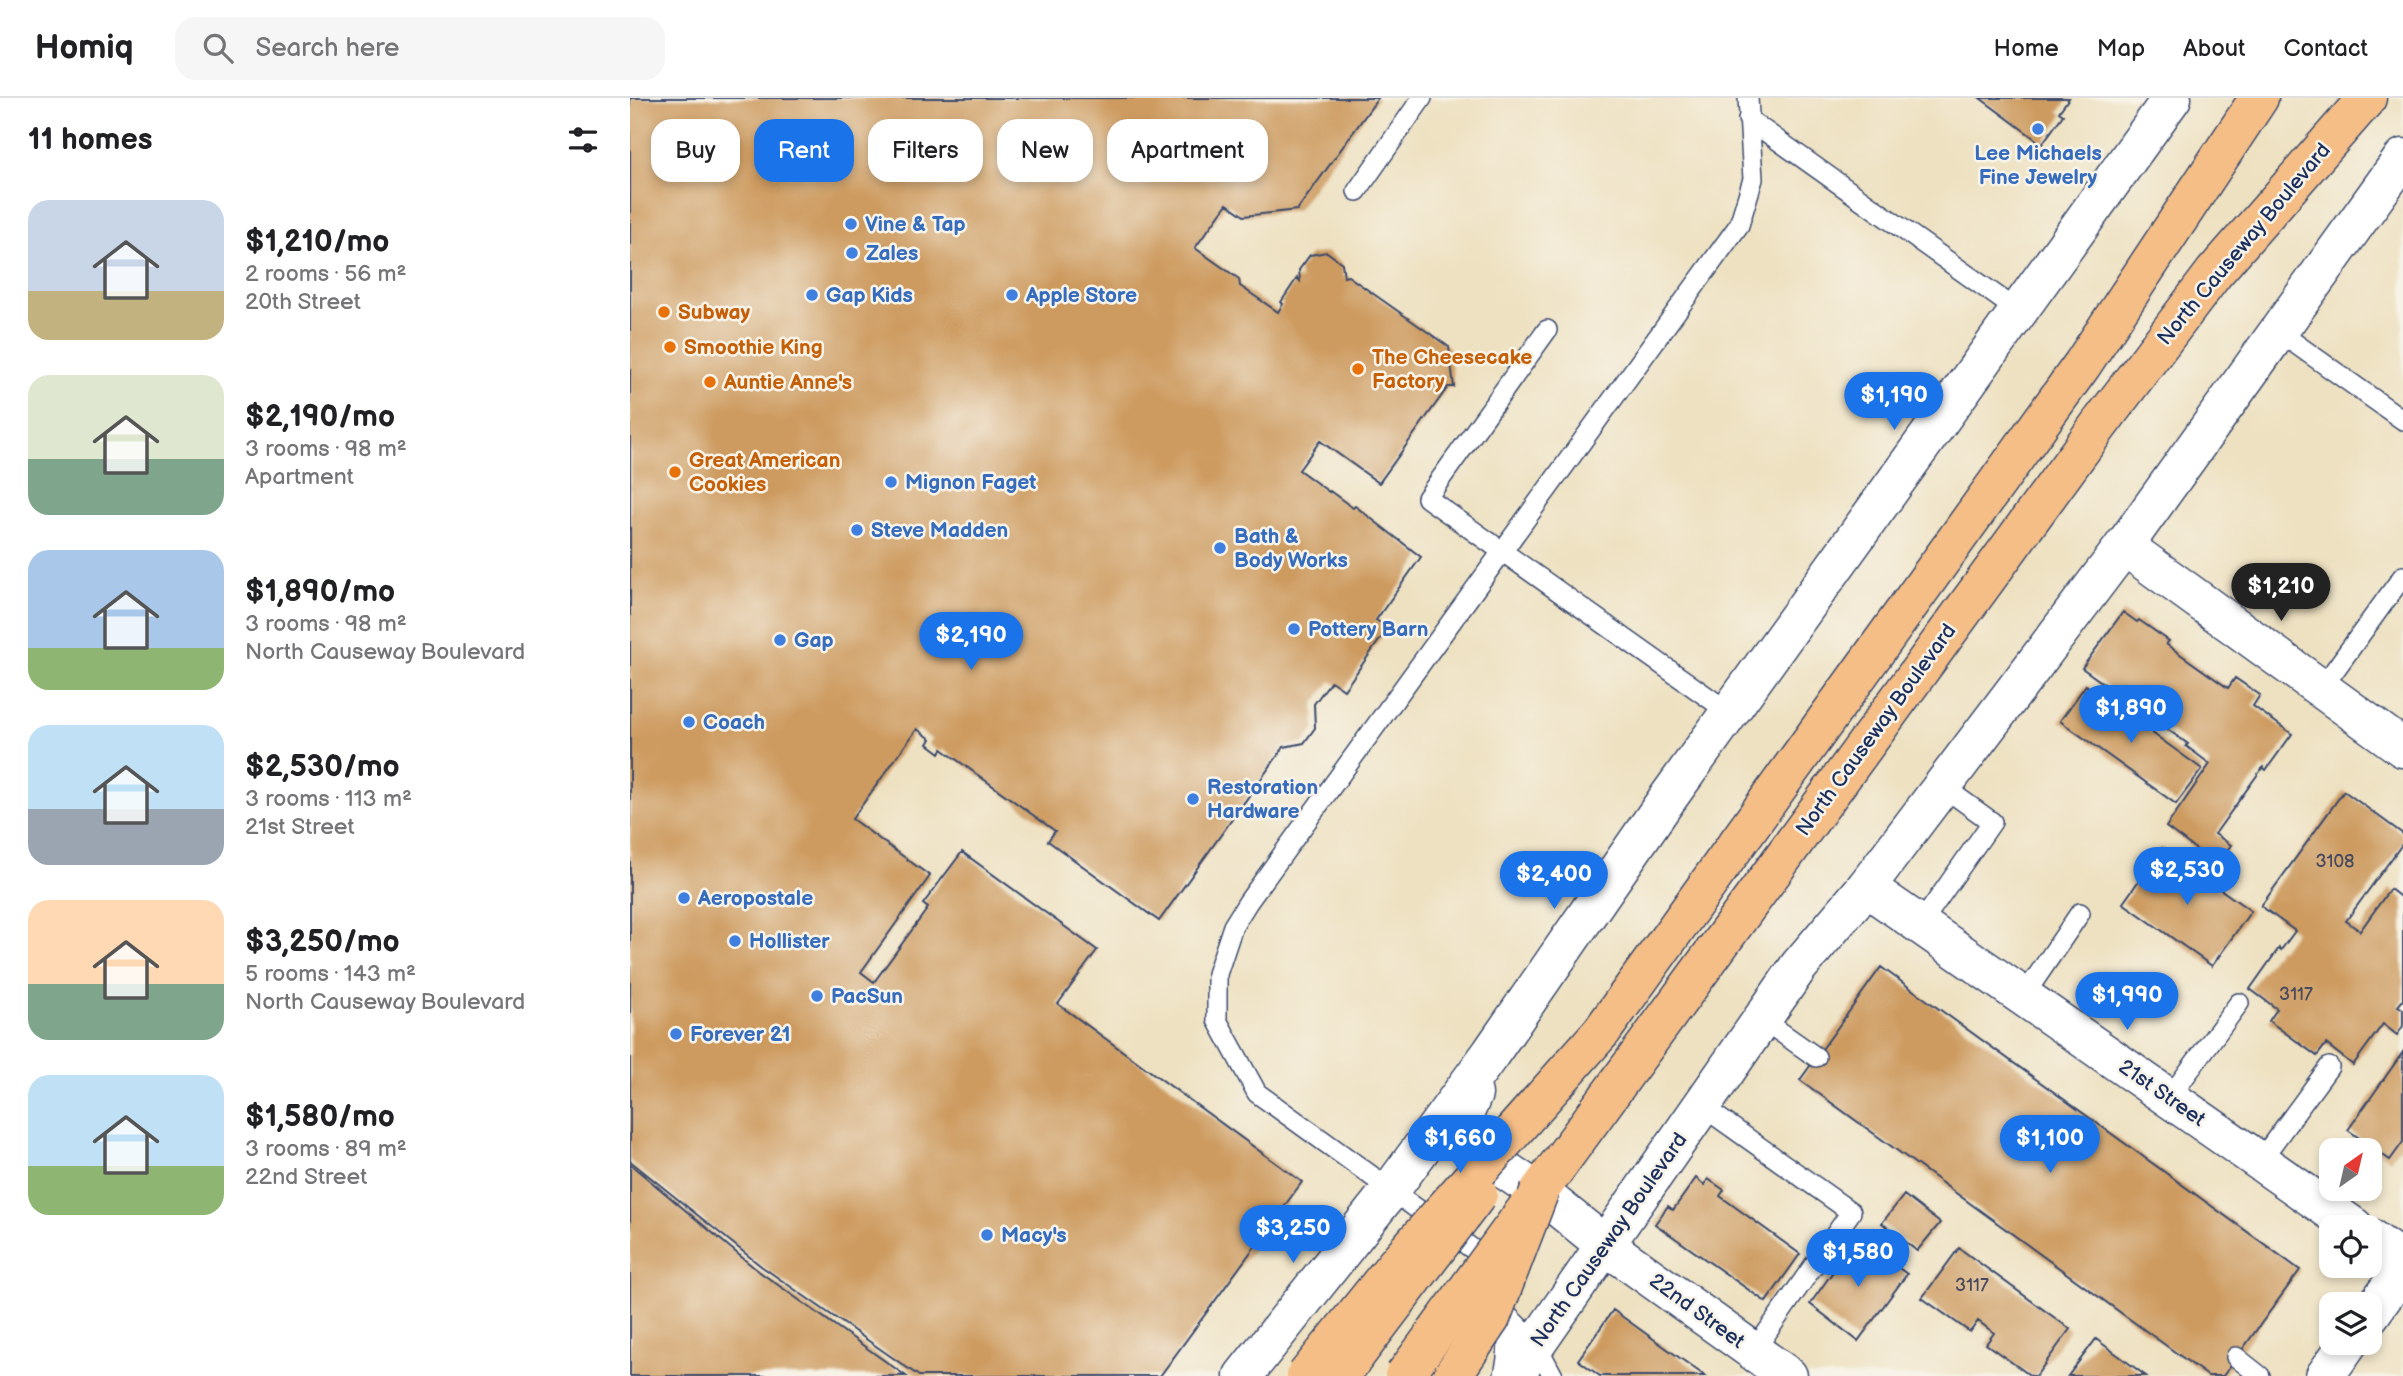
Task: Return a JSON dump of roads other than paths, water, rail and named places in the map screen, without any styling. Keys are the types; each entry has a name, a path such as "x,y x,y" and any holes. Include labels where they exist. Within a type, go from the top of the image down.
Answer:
{"highway":[{"path":"1340,1376 1602,1031 1796,765 2082,365 2259,98"},
{"name":"North Causeway Boulevard","path":"1404,1376 2078,453 2214,274 2367,98"},
{"path":"1306,1376 1401,1258 1602,1031"},
{"path":"1452,1376 1491,1318 1539,1190"}],"street":[{"path":"1243,1376 1390,1191 1491,1053 1730,713 2172,98"},
{"name":"North Causeway Boulevard","path":"1514,1376 1545,1360 1605,1245 1799,966 1866,887 2124,546 2279,332 2397,182"},
{"path":"2124,546 2403,748"},
{"name":"21st Street","path":"1866,887 2337,1215"},
{"name":"22nd Street","path":"1491,1053 1455,1136 1548,1199 1605,1245 1788,1376"},
{"path":"2382,1246 2403,1261"},
{"path":"2382,1298 2403,1269"},
{"path":"2325,1376 2340,1355"}],"lane":[{"path":"1357,191 1422,98"},
{"path":"1504,1376 1508,1359 1507,1320 1496,1283 1474,1250 1257,1093 1217,1020 1217,974 1233,926 1248,902 1739,225 1753,179 1748,98"},
{"path":"1748,119 2018,311"},
{"path":"1547,330 1427,498 1730,713"},
{"path":"2279,332 2403,420"},
{"path":"2321,689 2403,576"},
{"path":"1920,925 1992,822 1942,786"},
{"path":"2023,997 2080,913"},
{"path":"2169,1098 2239,1003"},
{"path":"1762,1019 1816,1057"},
{"path":"2260,1161 2329,1067"},
{"path":"1702,1107 1851,1212 1754,1352"},
{"path":"1504,1312 1545,1360"},
{"path":"2236,1357 2260,1376"}],"place":[{"name":"Lee Michaels Fine Jewelry","path":"2038,129"},
{"name":"Vine & Tap","path":"851,224"},
{"name":"Zales","path":"852,253"},
{"name":"Gap Kids","path":"812,295"},
{"name":"Apple Store","path":"1012,295"},
{"name":"Subway","path":"664,312"},
{"name":"Smoothie King","path":"670,347"},
{"name":"The Cheesecake Factory","path":"1358,369"},
{"name":"Auntie Anne's","path":"710,382"},
{"name":"Great American Cookies","path":"675,472"},
{"name":"Mignon Faget","path":"891,482"},
{"name":"Steve Madden","path":"857,530"},
{"name":"Bath & Body Works","path":"1220,548"},
{"name":"Pottery Barn","path":"1294,629"},
{"name":"Gap","path":"780,640"},
{"name":"Coach","path":"689,722"},
{"name":"Restoration Hardware","path":"1193,799"},
{"name":"Aeropostale","path":"684,898"},
{"name":"Hollister","path":"735,941"},
{"name":"PacSun","path":"817,996"},
{"name":"Forever 21","path":"676,1034"},
{"name":"Macy's","path":"987,1235"}]}
